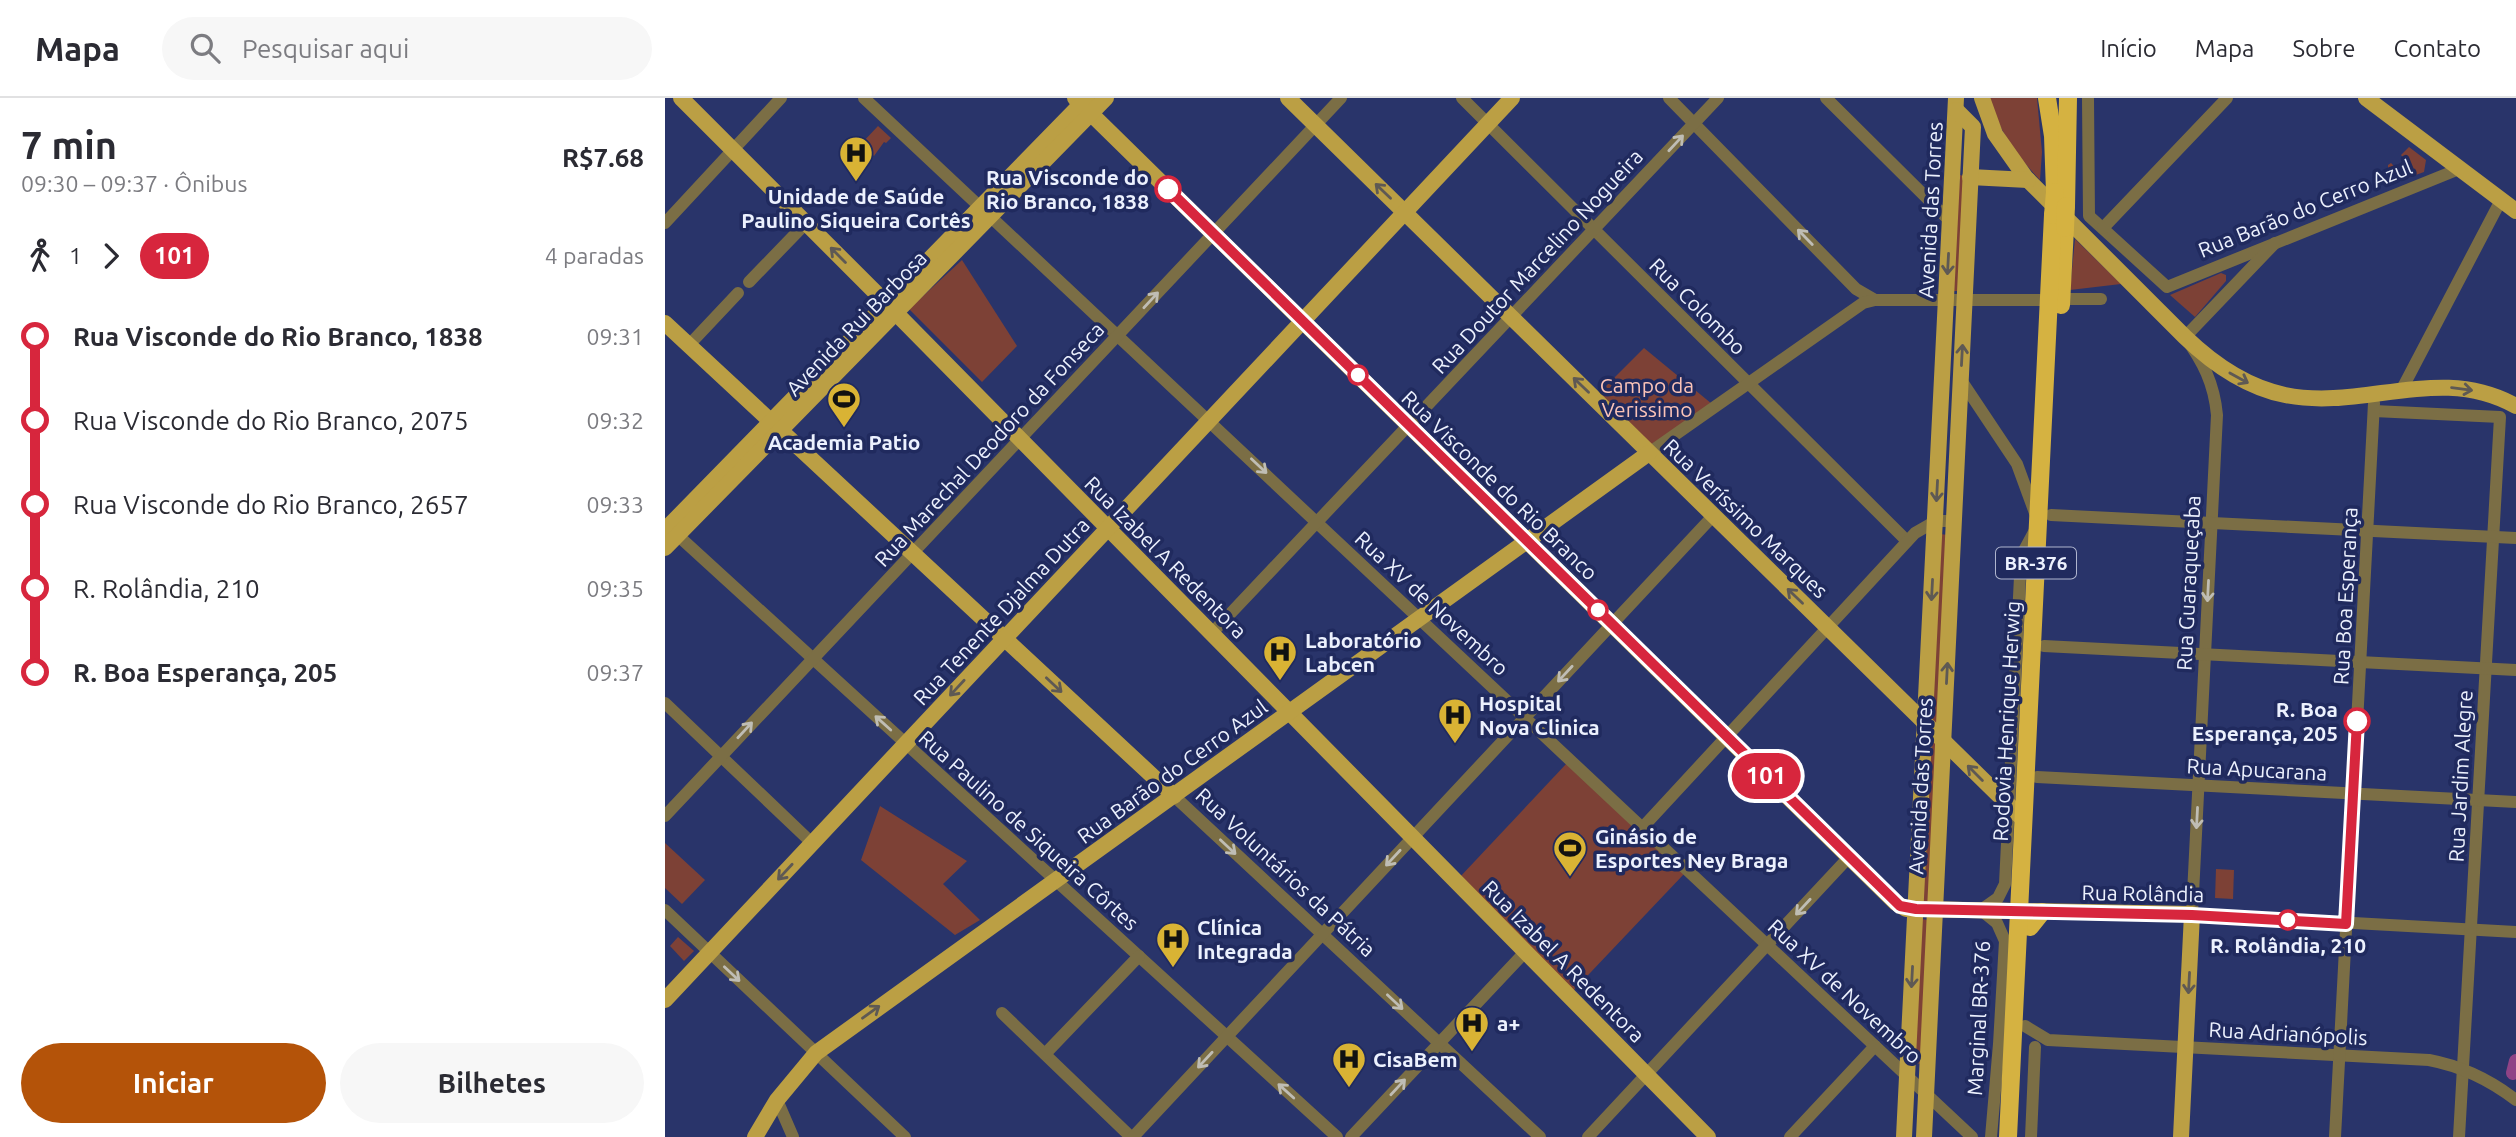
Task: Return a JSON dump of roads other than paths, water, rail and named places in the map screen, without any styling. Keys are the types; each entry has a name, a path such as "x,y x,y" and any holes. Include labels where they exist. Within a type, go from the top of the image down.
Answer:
{"highway":[{"name":"Rodovia Henrique Herwig","path":"2047,98 2060,211"},
{"name":"Rodovia Henrique Herwig","path":"2008,1137 2017,951 2030,915 2024,820 2068,98"},
{"name":"Rodovia Henrique Herwig","path":"2019,1137 2029,1051 2025,1026 2044,646 2044,519"},
{"path":"2002,989 2017,951"}],"main road":[{"name":"Rua Izabel A Redentora","path":"681,98 1708,1137"},
{"name":"Avenida Rui Barbosa","path":"665,548 669,528 776,426 986,211 1084,103 1107,98"},
{"name":"Rua Veríssimo Marques","path":"1288,98 2024,820"},
{"name":"Rua Tenente Djalma Dutra","path":"665,1000 1512,98"},
{"path":"1982,98 1995,134 2028,180 2185,337 2238,378 2270,391 2304,398 2402,389 2463,388 2495,397 2516,407"},
{"path":"2366,98 2516,211"},
{"name":"Rua Visconde do Rio Branco","path":"1084,103 1896,903 1906,909 1981,910 2030,915"},
{"name":"Avenida das Torres","path":"1904,1137 1956,104"},
{"name":"Avenida das Torres","path":"1924,1137 1973,127 1956,104"},
{"path":"1953,169 1970,174 2028,180"},
{"name":"Rua Voluntários da Pátria","path":"665,323 1174,796"},
{"name":"Rua Barão do Cerro Azul","path":"755,1137 777,1100 816,1053 1649,453"},
{"name":"Rua Rolândia","path":"2030,915 2192,915"},
{"name":"Rua Guaraqueçaba","path":"2181,1137 2192,915"}],"street":[{"path":"665,223 781,98"},
{"name":"Rua XV de Novembro","path":"864,98 1972,1137"},
{"name":"Rua Marechal Deodoro da Fonseca","path":"665,816 1341,98"},
{"name":"Rua Colombo","path":"1462,98 1907,541"},
{"path":"1669,98 1853,286 1862,294 1878,300"},
{"name":"Rua Doutor Marcelino Nogueira","path":"1212,633 1718,98"},
{"path":"1826,98 1950,221"},
{"path":"1944,98 1956,104"},
{"path":"2088,99 2089,216 2103,228 2227,98"},
{"name":"Rua Barão do Cerro Azul","path":"2103,228 2167,287 2459,169"},
{"path":"2402,389 2501,200"},
{"path":"749,282 806,222"},
{"path":"2185,337 2275,243"},
{"path":"2222,264 2239,281"},
{"path":"1851,311 1853,286"},
{"path":"689,345 738,293"},
{"name":"Rua Barão do Cerro Azul","path":"1649,453 1863,303 1878,300 2101,299"},
{"name":"Rua Guaraqueçaba","path":"2185,337 2207,370 2215,399 2217,432 2192,915"},
{"path":"1961,380 2017,464 2044,519"},
{"name":"Rua Boa Esperança","path":"2335,1137 2375,393"},
{"name":"Rua Jardim Alegre","path":"2374,411 2500,417 2459,1137"},
{"path":"1002,1013 1132,1137 1713,516"},
{"path":"2044,519 2212,523 2516,538"},
{"path":"1981,910 1998,898 2005,884 2021,556 2044,519"},
{"path":"1643,827 1920,528 1936,522 1954,521"},
{"name":"Rua Paulino de Siqueira Côrtes","path":"669,528 1337,1137"},
{"path":"2044,646 2516,670"},
{"path":"665,703 812,843"},
{"name":"Rua Apucarana","path":"2037,777 2516,802"},
{"name":"Rua Voluntários da Pátria","path":"1174,796 1540,1137"},
{"path":"1588,1137 1849,857"},
{"path":"665,910 905,1137"},
{"name":"Marginal BR-376","path":"1981,910 1997,923 2004,936 1991,1137"},
{"name":"Rua Rolândia","path":"2192,915 2516,932"},
{"path":"1352,1137 1525,951"},
{"path":"1045,1054 1139,956"},
{"name":"Rua Adrianópolis","path":"2025,1026 2048,1040 2429,1060 2463,1069 2489,1081 2516,1100"},
{"path":"2031,1137 2029,1051 2048,1040"},
{"path":"1790,1137 1875,1046"},
{"path":"777,1100 793,1137"}],"waterway":[{"path":"2513,1073 2516,1061"}],"place":[{"name":"Unidade de Saúde Paulino Siqueira Cortês","path":"856,183"},
{"name":"Rua Visconde do Rio Branco, 1838","path":"1168,189"},
{"name":"Academia Patio","path":"844,429"},
{"name":"Laboratório Labcen","path":"1280,682"},
{"name":"R. Boa Esperança, 205","path":"2357,721"},
{"name":"Hospital Nova Clinica","path":"1455,745"},
{"name":"Ginásio de Esportes Ney Braga","path":"1570,878"},
{"name":"R. Rolândia, 210","path":"2288,920"},
{"name":"Clínica Integrada","path":"1173,969"},
{"name":"a+","path":"1472,1053"},
{"name":"CisaBem","path":"1349,1089"}],"park label":[{"name":"Campo da Verissimo","path":"1647,397"}]}
